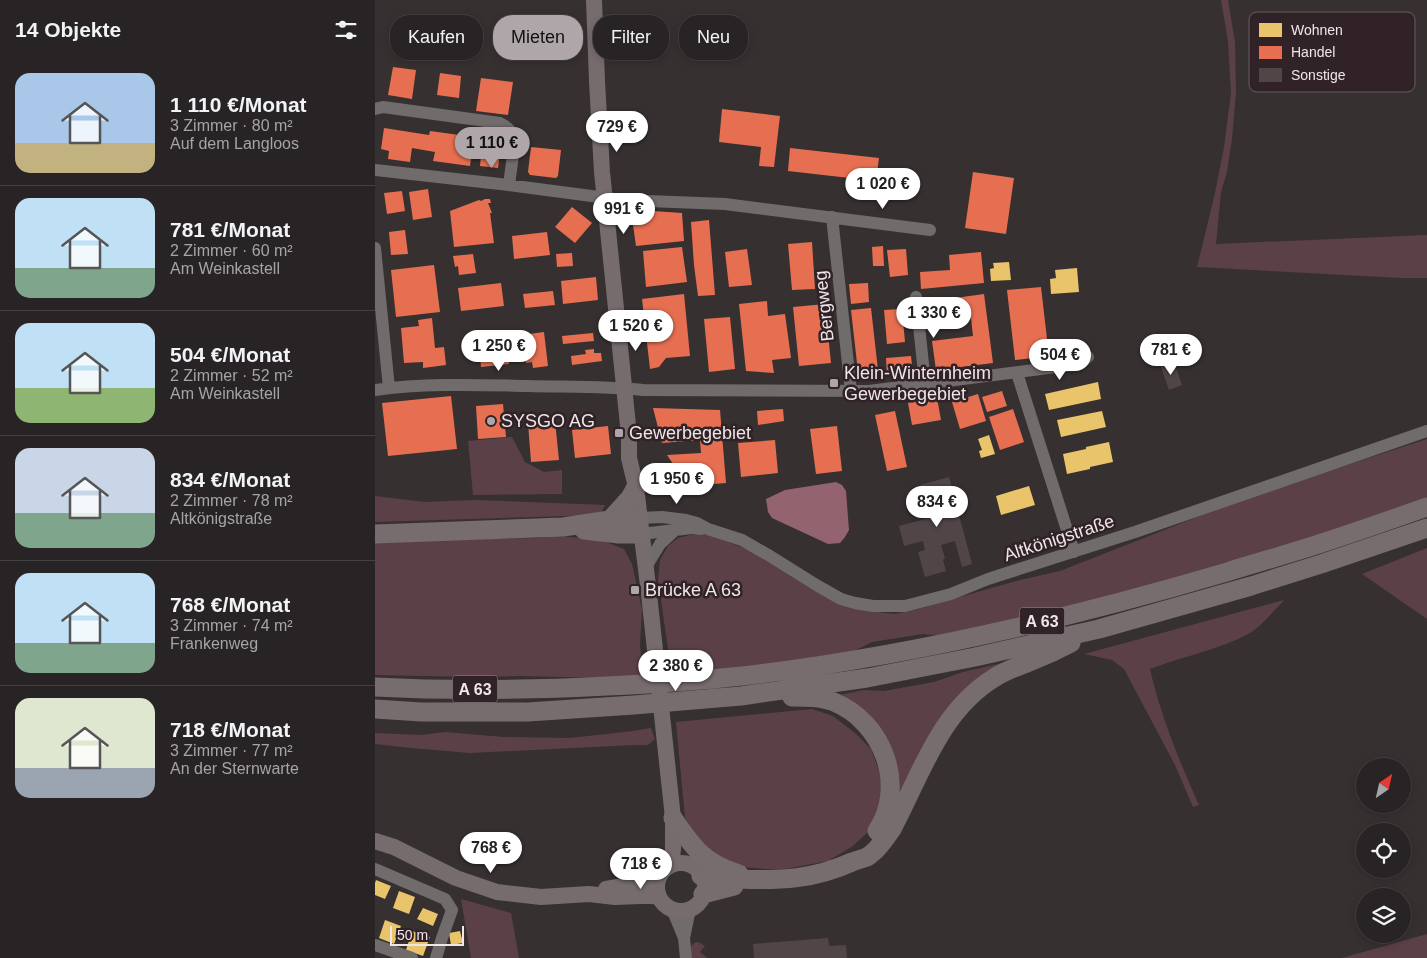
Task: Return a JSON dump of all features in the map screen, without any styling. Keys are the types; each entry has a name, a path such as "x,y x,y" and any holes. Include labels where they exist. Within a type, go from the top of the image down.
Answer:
{"highway":[{"path":"610,520 630,498 636,487"},
{"name":"A 63","path":"375,686 417,689 521,690 645,684 741,676 863,658 983,635 1155,593 1323,543 1427,507"},
{"path":"375,534 563,527 610,520 640,526"},
{"path":"563,527 619,534 640,526"},
{"name":"A 63","path":"375,709 421,712 527,712 634,705 741,696 885,674 975,657 1099,629 1251,586 1427,528"},
{"path":"697,878 710,891 757,880 794,879 819,875 839,869 866,857 884,841 892,829 931,748 958,708 974,692 1013,668 1052,653 1099,629"},
{"path":"741,696 815,698 832,701 857,715 873,731 883,749 888,765 891,778 890,801 881,825 855,861"},
{"path":"673,818 686,838 710,862 722,869 757,880"}],"main road":[{"path":"594,0 605,198 625,389 629,458 636,487 665,729 673,818 673,850 670,866"},
{"path":"673,818 697,878 699,903 690,909 681,911 672,909 659,897 658,880 670,866 679,863 697,878"},
{"path":"375,841 394,847 456,878 497,892 541,896 589,894 615,897 659,897"},
{"path":"589,894 658,880"}],"street":[{"path":"375,109 383,107 500,123 513,134 515,140 509,185"},
{"path":"375,170 509,185 626,201 725,204 930,230"},
{"name":"Bergweg","path":"832,217 851,391"},
{"path":"375,248 389,388"},
{"path":"916,297 925,383"},
{"path":"375,390 470,384 706,391 869,391 1080,364 1088,357"},
{"path":"1017,373 1074,552"},
{"name":"Altkönigstraße","path":"640,526 675,530 708,529 729,535 753,546 829,593 855,603 889,607 905,606 1074,552 1427,431"},
{"name":"Altkönigstraße","path":"640,526 671,518 697,523 708,529"},
{"path":"645,567 660,544 675,530"},
{"path":"375,869 445,899 452,910 441,938 436,958"},
{"path":"672,909 684,938 686,958"},
{"path":"684,938 690,909"},
{"path":"375,944 412,958"}],"shaded area":[{"path":"1221,0 1228,0 1235,42 1236,92 1232,139 1227,172 1221,192 1216,244 1427,235 1427,278 1197,267 1224,147 1231,93 1228,41"},
{"path":"512,437 525,462 544,472 562,470 562,494 473,495 468,441"},
{"path":"1427,439 1427,499 1324,534 1102,599 943,636 923,634 872,642 854,651 705,672 608,678 375,675 375,541 557,536 591,539 624,549 632,564 642,609 640,645 642,669 671,669 658,580 660,560 668,546 678,538 708,534 751,551 870,611 894,614 1060,571 1243,499"},
{"path":"836,482 842,485 846,491 849,530 840,543 828,544 772,518 768,512 766,499 785,490"},
{"path":"375,496 425,502 474,500 605,505 600,515 375,522"},
{"path":"1427,548 1427,619 1362,574"},
{"path":"1284,600 1250,633 1226,644 1150,669 1159,704 1171,738 1199,805 1193,807 1175,765 1124,669 1112,660 1084,654"},
{"path":"1007,662 969,692 897,812 896,777 839,695 864,690 884,691 934,682 963,672"},
{"path":"812,709 833,716 871,749 879,771 882,788 880,812 869,831 853,846 828,861 780,870 738,867 716,858 698,840 685,818 676,722"},
{"path":"651,728 655,739 648,745 470,753 375,744 375,733 421,735 445,732 504,737 570,738"},
{"path":"461,899 511,913 519,958 471,958"},
{"path":"1427,934 1427,958 1342,958 1395,943 1411,943 1411,939"},
{"path":"698,942 705,946 700,952 707,958 691,958 690,950 693,944"}],"building: Wohnen":[{"path":"1009,262 1011,280 991,281 990,269 994,268 993,263"},
{"path":"1077,268 1079,292 1051,294 1050,279 1056,278 1055,270"},
{"path":"1098,382 1101,399 1049,410 1045,394"},
{"path":"1102,411 1106,427 1061,437 1057,420"},
{"path":"989,435 995,454 981,458 979,451 982,450 978,439"},
{"path":"1109,442 1113,462 1067,474 1063,454"},
{"path":"1029,486 1035,505 1001,515 996,496"},
{"path":"376,880 391,886 385,899 375,895"},
{"path":"399,891 415,897 409,914 393,908"},
{"path":"423,908 438,914 433,926 417,919"},
{"path":"385,920 401,926 394,944 379,938"},
{"path":"412,931 430,937 423,956 406,950"},
{"path":"460,931 463,943 451,945 449,933"}],"building: Handel":[{"path":"393,67 416,70 412,99 388,95"},
{"path":"440,73 461,76 459,98 437,95"},
{"path":"481,78 513,82 508,115 476,111"},
{"path":"722,109 780,116 774,167 759,166 761,147 719,142"},
{"path":"384,128 429,135 430,131 474,137 470,166 433,161 435,152 412,148 410,162 388,159 389,151 381,149"},
{"path":"483,134 502,136 498,168 480,166"},
{"path":"531,147 561,150 558,176 556,178 530,175 528,172"},
{"path":"790,148 879,158 876,181 788,171"},
{"path":"973,172 1014,178 1006,234 965,228"},
{"path":"428,189 432,217 413,220 409,192"},
{"path":"402,191 405,211 387,214 384,193"},
{"path":"490,199 491,203 488,203 492,213 490,213 494,243 454,247 450,211"},
{"path":"572,207 592,223 575,243 555,227"},
{"path":"638,210 682,213 684,241 636,246 632,218"},
{"path":"709,220 715,295 698,296 691,222"},
{"path":"405,230 408,254 391,255 389,232"},
{"path":"547,232 550,255 514,259 512,236"},
{"path":"812,242 815,289 792,290 788,244"},
{"path":"883,246 884,266 873,266 872,247"},
{"path":"682,247 687,282 646,287 643,251"},
{"path":"747,249 752,285 729,287 725,252"},
{"path":"906,249 908,275 890,277 887,250"},
{"path":"981,252 984,283 921,289 920,272 950,270 949,255"},
{"path":"572,253 573,266 557,267 556,254"},
{"path":"473,254 476,273 459,275 458,266 455,267 453,256"},
{"path":"434,265 440,312 396,317 391,270"},
{"path":"596,277 598,300 563,304 561,281"},
{"path":"501,283 504,306 461,311 458,288"},
{"path":"868,283 869,302 851,304 849,284"},
{"path":"1041,287 1049,356 1015,360 1007,290"},
{"path":"553,291 555,305 525,308 523,294"},
{"path":"684,294 690,356 666,358 659,367 650,369 642,299"},
{"path":"984,294 993,363 936,370 932,341 973,336 971,318 949,320 950,327 934,329 929,309 956,305 955,298"},
{"path":"767,301 768,316 785,314 791,358 772,360 774,373 746,371 739,304"},
{"path":"825,304 831,363 799,366 793,307"},
{"path":"871,308 878,370 858,372 851,310"},
{"path":"902,309 905,342 887,344 884,310"},
{"path":"730,317 735,369 709,372 704,319"},
{"path":"432,318 435,348 444,347 446,365 423,368 423,362 404,363 401,328 419,326 418,320"},
{"path":"544,332 548,366 533,368 532,362 526,363 523,345 517,346 515,336"},
{"path":"506,333 509,364 481,367 478,336"},
{"path":"593,333 594,341 563,344 562,336"},
{"path":"594,349 594,353 601,353 602,361 572,365 571,356 586,354 585,350"},
{"path":"911,356 913,374 887,376 886,358"},
{"path":"1002,391 1007,406 987,412 982,397"},
{"path":"978,394 986,421 960,429 952,402"},
{"path":"451,396 457,449 388,456 382,403"},
{"path":"937,398 941,420 912,425 908,403"},
{"path":"503,404 506,437 478,439 476,406"},
{"path":"653,408 720,410 726,483 688,486 667,455 701,453 700,440 662,443"},
{"path":"783,409 784,421 758,425 757,411"},
{"path":"1013,409 1024,442 1000,450 989,417"},
{"path":"895,411 907,467 887,471 875,415"},
{"path":"555,421 559,460 531,462 528,423"},
{"path":"608,426 611,454 575,458 572,430"},
{"path":"837,426 842,471 816,474 810,429"},
{"path":"775,440 778,473 741,477 738,443"}],"building: Sonstige":[{"path":"1174,362 1182,385 1169,390 1161,367"},
{"path":"949,477 972,564 962,567 955,541 941,545 946,571 925,577 918,552 925,550 923,541 904,546 899,526 929,518 920,485"},
{"path":"828,938 829,946 846,945 847,958 754,958 753,944"}],"place":[{"name":"Klein-Winternheim Gewerbegebiet","path":"834,383"},
{"name":"SYSGO AG","path":"491,421"},
{"name":"Gewerbegebiet","path":"619,433"},
{"name":"Brücke A 63","path":"635,590"}]}
